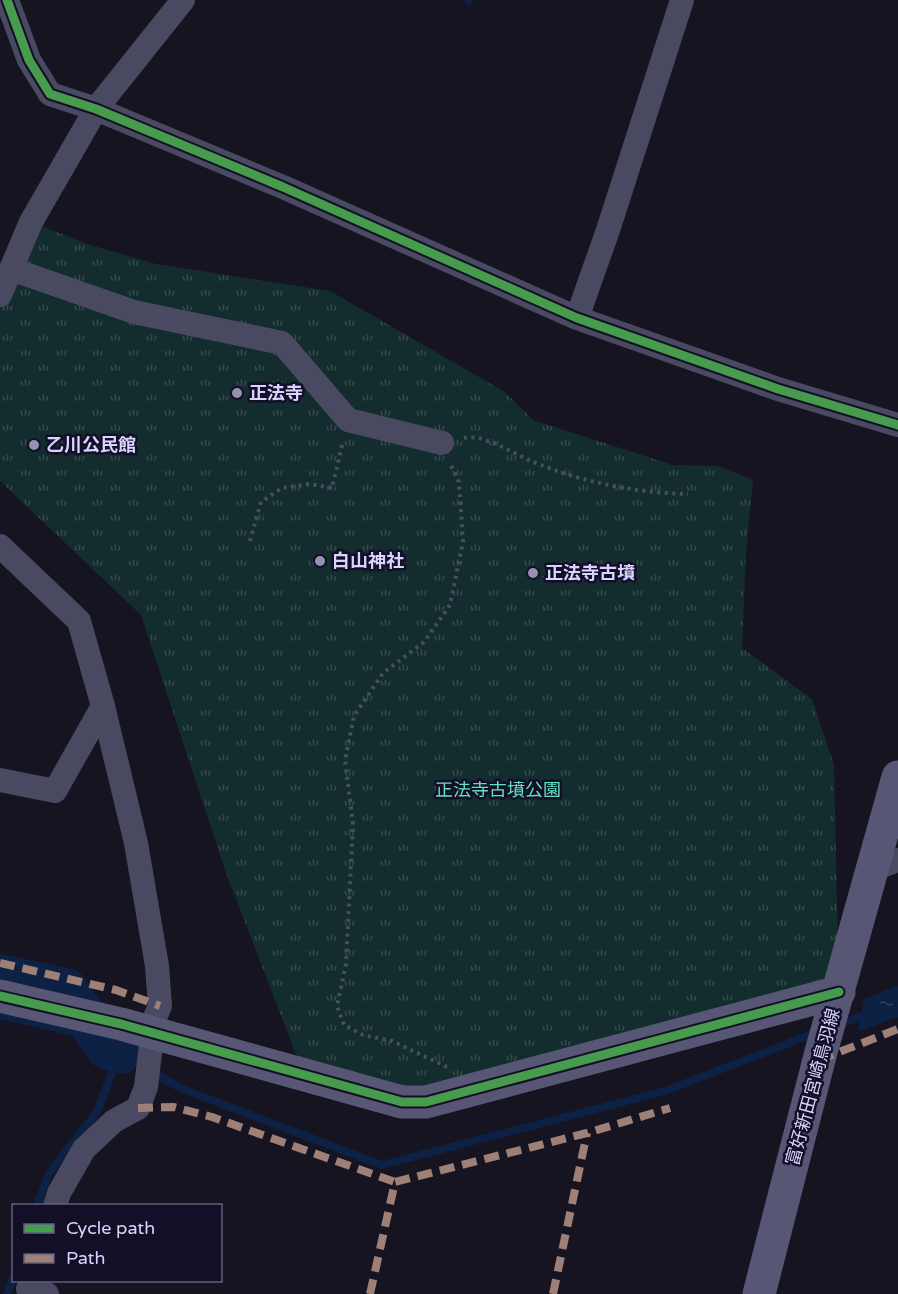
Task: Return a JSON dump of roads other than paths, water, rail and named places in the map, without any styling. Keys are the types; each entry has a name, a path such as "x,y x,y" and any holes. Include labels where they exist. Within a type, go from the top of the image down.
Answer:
{"street":[{"path":"8,0 29,60 50,94 96,109 283,187 577,318 778,389 898,425"},
{"path":"0,295 31,222 96,109 183,0"},
{"path":"577,318 608,230 682,0"},
{"path":"11,269 134,312 282,343 348,420 442,443"},
{"path":"0,546 79,621 103,706 136,843 157,966 160,1006 154,1020 146,1087 138,1108 114,1121 84,1149 58,1193 55,1204"},
{"path":"0,780 56,791 103,706"},
{"name":"富好新田宮崎鳥羽線","path":"759,1294 825,1038 839,992 885,865 898,777"},
{"path":"0,996 121,1024 152,1043 402,1101 426,1102 839,992"}],"water":[{"path":"898,986 898,1017 858,1031 864,999"}],"waterway":[{"path":"0,976 66,990 108,1048 120,1052"},
{"path":"838,1025 869,1013"},
{"path":"0,1015 100,1038"},
{"path":"38,1204 49,1173 97,1112 120,1052 180,1088 382,1165 665,1091 815,1033"},
{"path":"7,1294 12,1280"}],"place":[{"name":"正法寺","path":"237,393"},
{"name":"乙川公民館","path":"34,445"},
{"name":"白山神社","path":"320,561"},
{"name":"正法寺古墳","path":"533,573"}],"park label":[{"name":"正法寺古墳公園","path":"498,790"}]}
